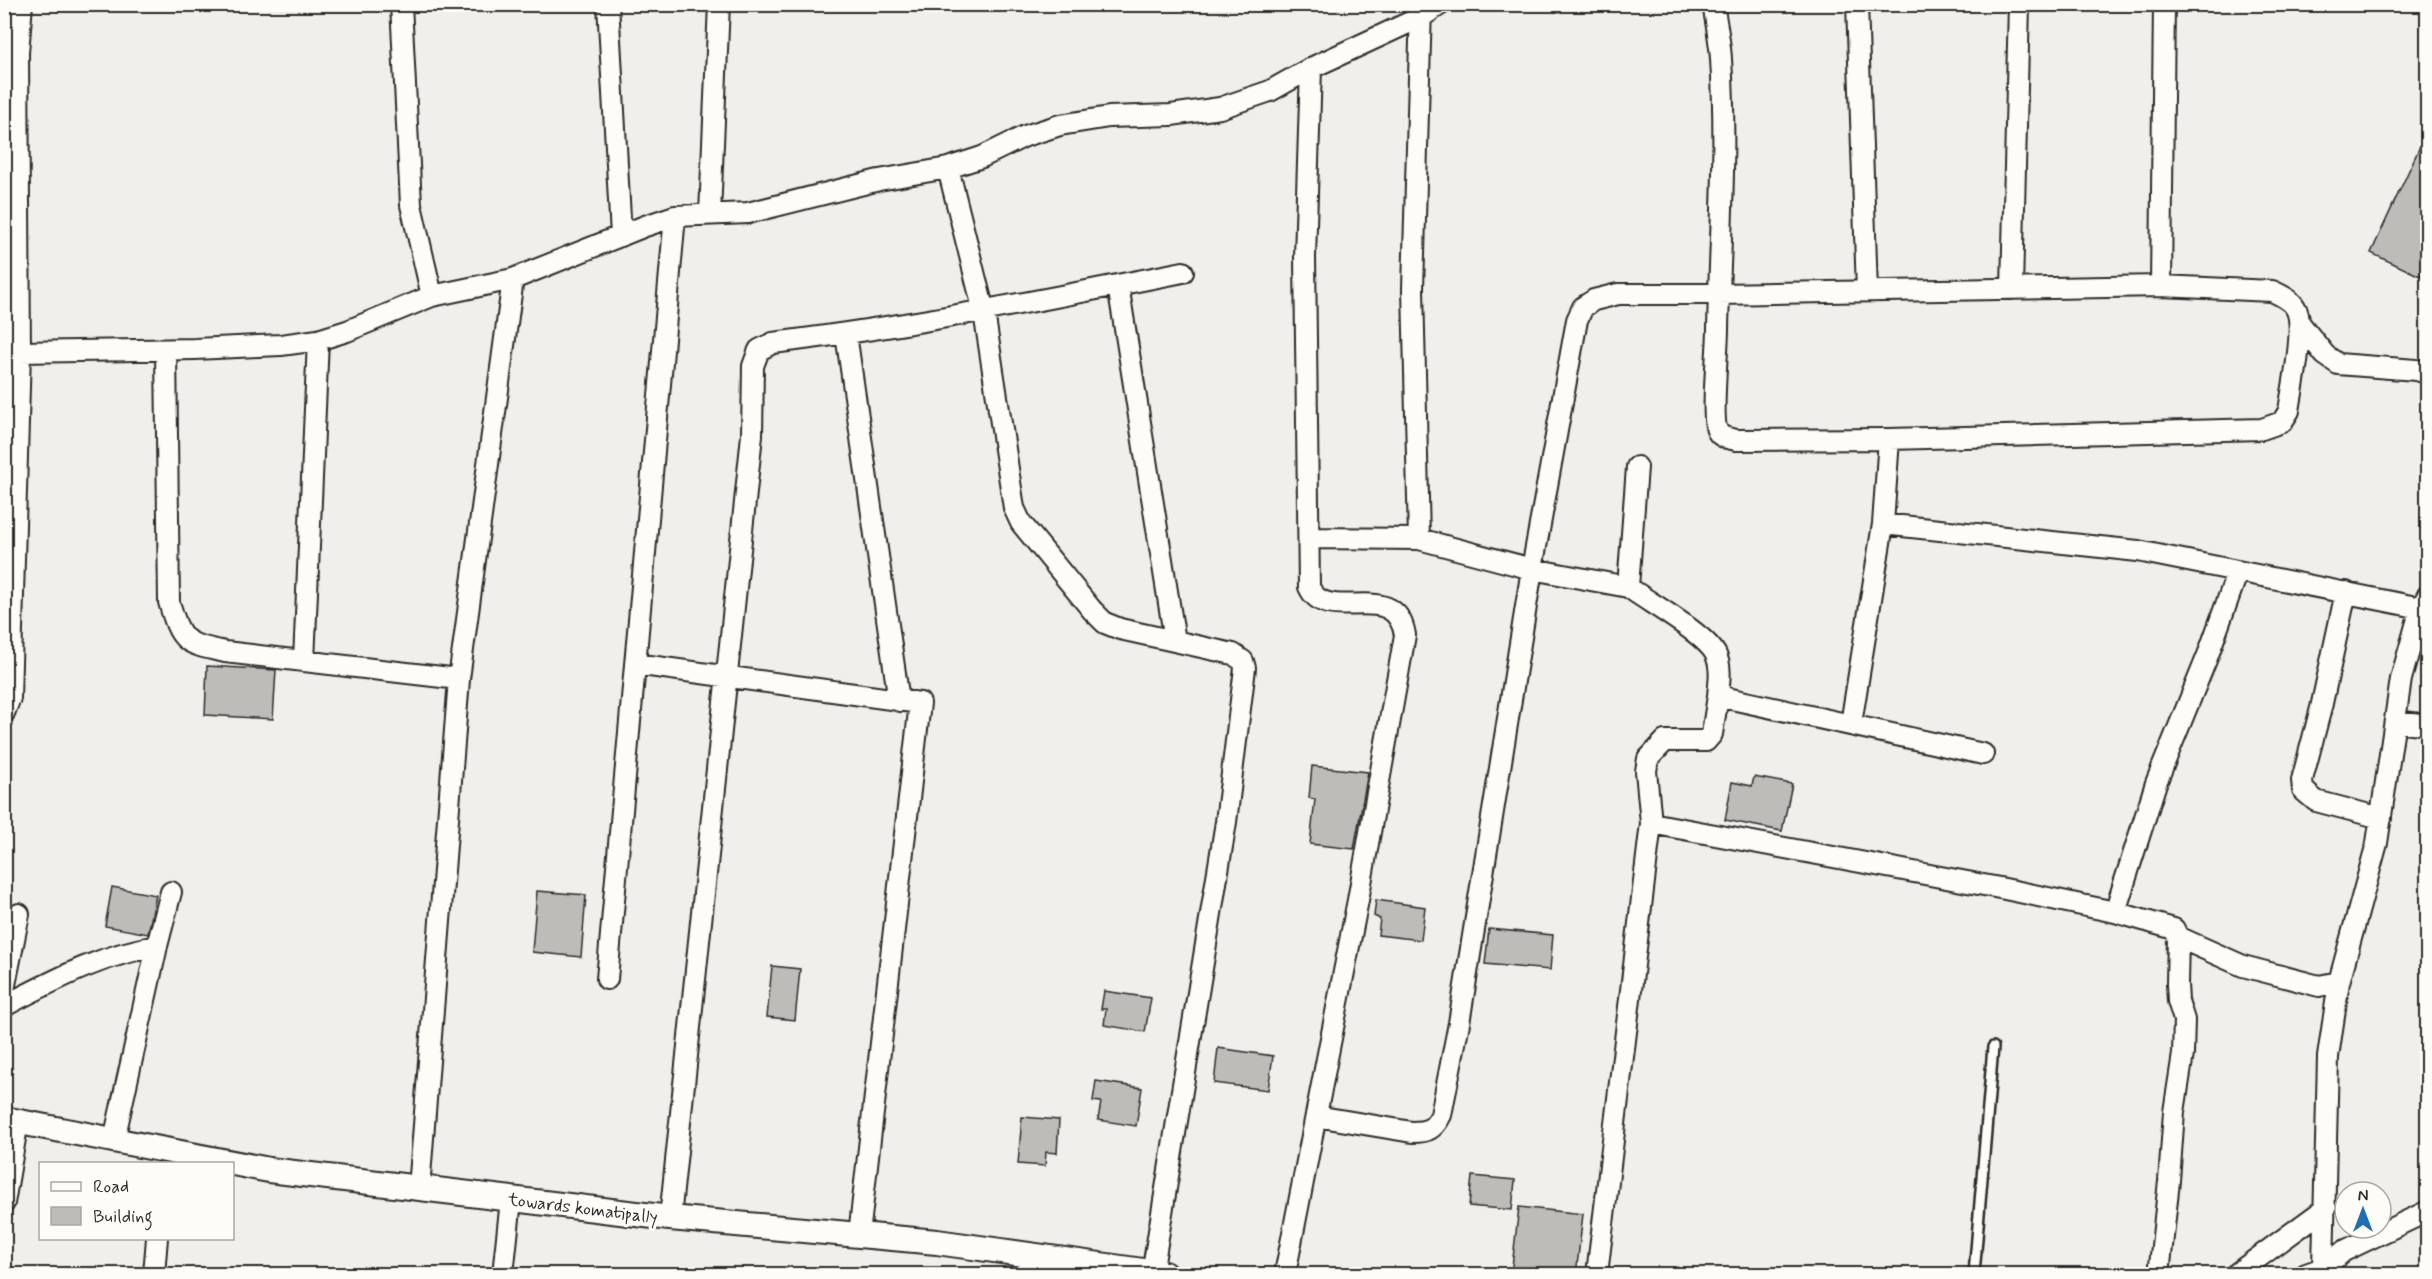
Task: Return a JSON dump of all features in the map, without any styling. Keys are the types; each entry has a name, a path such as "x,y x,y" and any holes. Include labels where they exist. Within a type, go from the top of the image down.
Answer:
{"street":[{"path":"4,713 10,698 12,355 18,53 22,4"},
{"path":"401,4 411,205 432,296"},
{"path":"608,4 621,236"},
{"path":"710,214 718,4"},
{"path":"12,355 281,345 318,340 347,331 432,296 513,279 675,216 748,213 879,180 948,168 982,157 1025,135 1060,125 1109,117 1171,115 1220,108 1270,91 1421,11 1442,4"},
{"path":"1713,4 1721,57 1723,146 1714,417 1717,430 1722,437 1736,440 1889,440 2274,427 2282,422 2289,411 2301,325"},
{"path":"1857,4 1867,291"},
{"path":"2012,289 2019,4"},
{"path":"2161,286 2164,4"},
{"path":"1419,539 1413,289 1421,11"},
{"path":"1285,1275 1358,900 1405,635 1399,615 1391,609 1320,600 1313,595 1309,587 1305,257 1311,68"},
{"path":"948,168 984,312 1014,508 1021,523 1105,623 1120,629 1239,656 1245,674 1226,822 1156,1274"},
{"path":"607,979 675,216"},
{"path":"670,1218 752,435 753,366 759,351 773,343 984,312 1183,272"},
{"path":"419,1189 459,679 513,279"},
{"path":"1118,285 1175,641"},
{"path":"1316,1116 1412,1132 1426,1132 1436,1126 1440,1115 1459,1023 1532,569 1577,320 1583,307 1594,300 1618,294 2161,286 2272,291 2285,297 2296,308 2301,325 2325,355 2338,364 2407,369 2427,373"},
{"path":"846,334 899,700"},
{"path":"304,661 318,340"},
{"path":"166,350 169,602 176,628 192,645 225,652 459,679"},
{"path":"1851,724 1883,524 1889,440"},
{"path":"1628,587 1638,467"},
{"path":"1883,524 2138,551 2346,592 2424,602 2402,679 2377,843 2339,982 2328,1057 2326,1208 2318,1272"},
{"path":"1309,538 1419,539 1532,569 1628,587 1703,639 1716,654 1720,670 1712,734 1706,741 1673,739 1665,741 1648,759 1646,771 1650,823 1597,1275"},
{"path":"2115,912 2156,783 2208,655 2238,571"},
{"path":"2346,592 2321,708 2302,780 2303,790 2316,801 2381,818"},
{"path":"635,664 920,703 859,1235"},
{"path":"1718,696 1983,754"},
{"path":"2396,721 2427,725"},
{"path":"1650,823 1994,887 2115,912 2174,929 2178,938 2178,1001 2184,1020 2183,1054 2174,1112 2159,1275"},
{"path":"114,1140 171,892"},
{"path":"4,990 19,914"},
{"path":"2178,938 2244,966 2319,986 2339,982"},
{"path":"4,1006 83,966 126,951 157,945"},
{"path":"4,1203 11,1120"},
{"name":"towards komatipally","path":"11,1120 114,1140 168,1157 207,1162"},
{"name":"towards komatipally","path":"234,1165 670,1218 937,1242 1156,1274"},
{"path":"503,1275 511,1200"},
{"path":"2236,1275 2326,1208"},
{"path":"2318,1272 2344,1251 2427,1211"},
{"path":"154,1275 157,1240"}],"lane":[{"path":"1974,1275 1993,1047"}],"building":[{"path":"2427,131 2427,261 2420,276 2371,253"},
{"path":"207,666 276,670 273,719 205,715"},
{"path":"1312,766 1368,772 1354,849 1310,844 1315,799 1309,798"},
{"path":"1754,777 1792,784 1782,831 1725,820 1732,782 1752,786"},
{"path":"112,887 156,895 148,934 105,926"},
{"path":"537,891 586,895 581,957 532,952"},
{"path":"1376,900 1425,907 1421,940 1378,935 1380,919 1374,916"},
{"path":"1489,929 1553,935 1550,970 1485,964"},
{"path":"772,966 800,969 795,1020 767,1017"},
{"path":"1104,991 1151,998 1145,1032 1104,1025 1106,1009 1101,1009"},
{"path":"1218,1048 1273,1056 1268,1090 1214,1083"},
{"path":"1096,1081 1142,1088 1136,1126 1098,1120 1101,1102 1093,1101"},
{"path":"1022,1117 1059,1120 1057,1153 1046,1152 1045,1166 1018,1164"},
{"path":"1472,1176 1515,1180 1512,1210 1469,1206"},
{"path":"1519,1207 1583,1214 1576,1275 1511,1275"}]}
